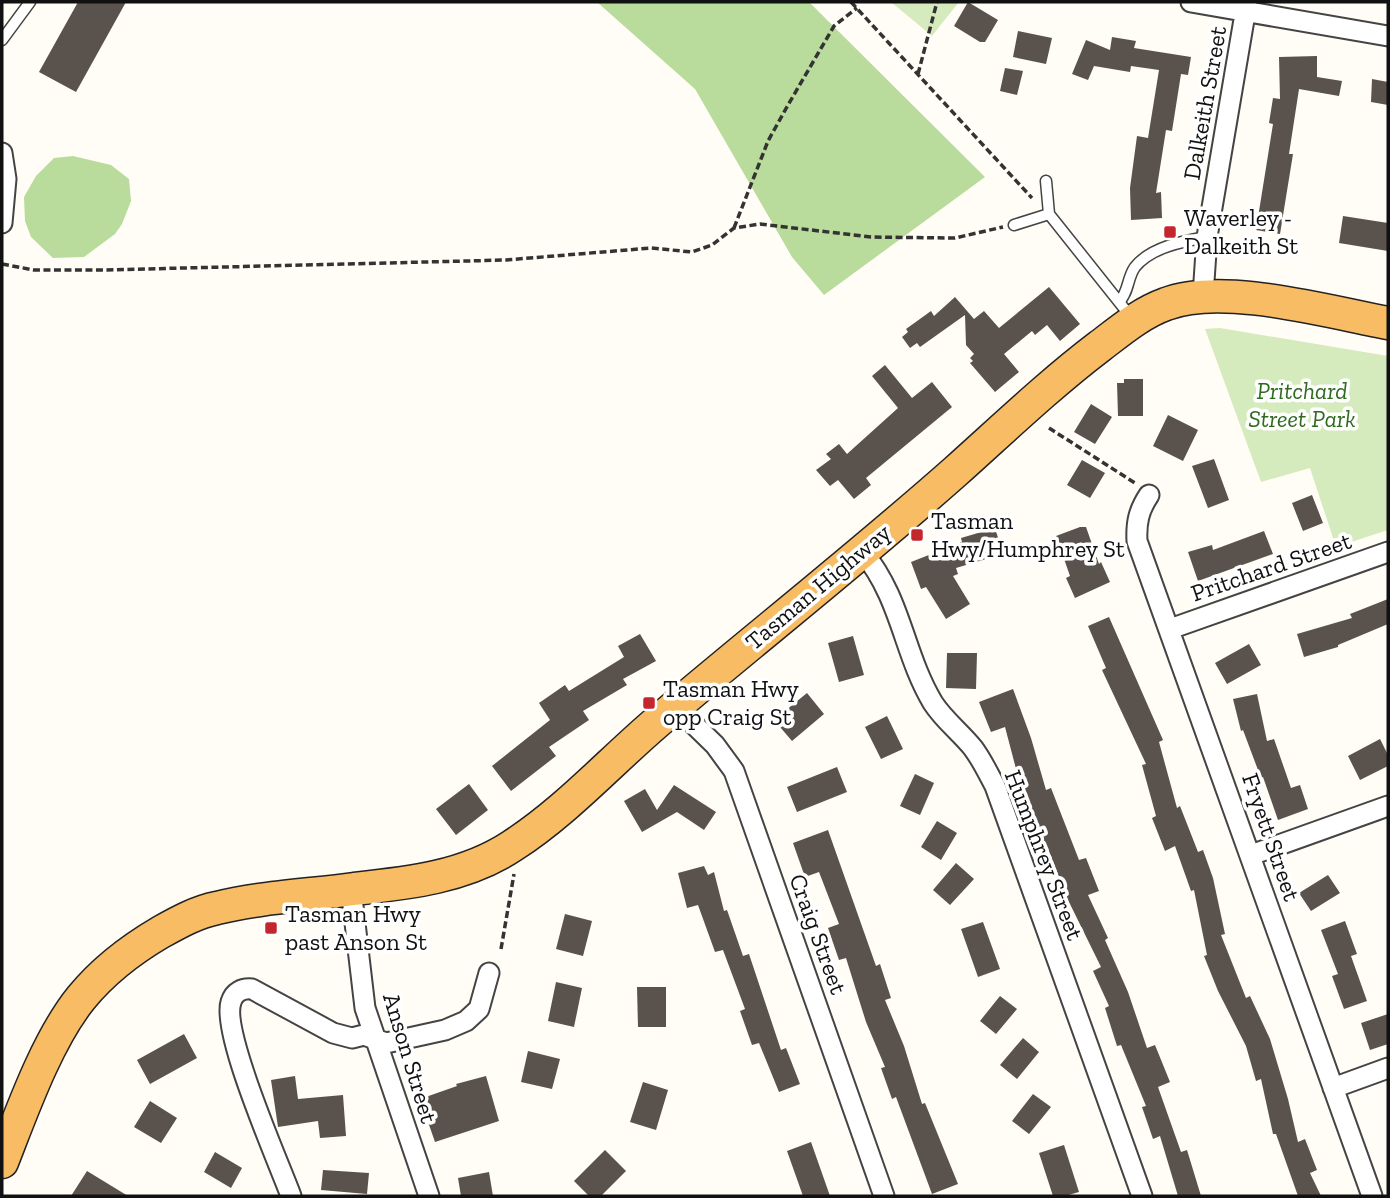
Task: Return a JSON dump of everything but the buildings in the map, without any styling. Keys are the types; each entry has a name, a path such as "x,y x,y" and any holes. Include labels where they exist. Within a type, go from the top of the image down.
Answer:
{"highway":[{"name":"Tasman Highway","path":"2,1162 35,1082 60,1031 81,998 115,964 146,941 181,921 214,908 274,898 407,883 473,866 511,847 951,475 1061,376 1126,311 1184,298 1232,296 1388,323"}],"street":[{"path":"1191,2 1247,6 1388,36"},
{"name":"Dalkeith Street","path":"1203,296 1207,237 1247,6"},
{"path":"2,153 6,179 2,223"},
{"name":"Fryett Street","path":"1149,495 1137,520 1137,541 1372,1196"},
{"name":"Humphrey Street","path":"862,551 873,564 894,603 934,705 972,747 995,786 1142,1196"},
{"name":"Pritchard Street","path":"1170,629 1388,552"},
{"name":"Craig Street","path":"676,706 715,745 734,771 884,1196"},
{"path":"1251,855 1388,806"},
{"name":"Anson Street","path":"351,890 365,1008 429,1196"},
{"path":"291,1196 237,1054 231,1024 230,1003 234,995 252,989 342,1037 364,1035 386,1043 445,1030 466,1021 479,1009 489,973"},
{"path":"1333,1088 1388,1068"}],"lane":[{"path":"2,40 30,2"},
{"path":"1046,181 1049,214 1126,311"},
{"path":"1014,225 1049,214"},
{"path":"1126,311 1125,296 1136,266 1148,257 1185,240 1207,237"}],"path":[{"path":"851,2 1049,214"},
{"path":"918,75 937,2"},
{"path":"734,228 768,141 788,105 834,26 857,8"},
{"path":"2,264 34,270 104,270 506,260 650,248 692,252 712,245 734,228 760,224 871,237 955,238 1014,225"},
{"path":"1049,428 1129,477 1149,495"},
{"path":"501,949 514,871"}],"green space":[{"path":"597,2 809,2 985,177 824,295 792,257 695,89"},
{"path":"891,2 959,2 932,36"},
{"path":"73,156 111,165 129,179 131,201 115,234 84,257 53,258 31,237 25,221 24,197 36,176 54,158"},
{"name":"Pritchard Street Park","path":"1220,328 1388,356 1388,530 1336,547 1310,468 1261,482 1205,329"}],"place":[{"name":"Waverley - Dalkeith St","path":"1170,232"},
{"name":"Tasman Hwy/Humphrey St","path":"917,535"},
{"name":"Tasman Hwy opp Craig St","path":"649,703"},
{"name":"Tasman Hwy past Anson St","path":"271,928"}]}
